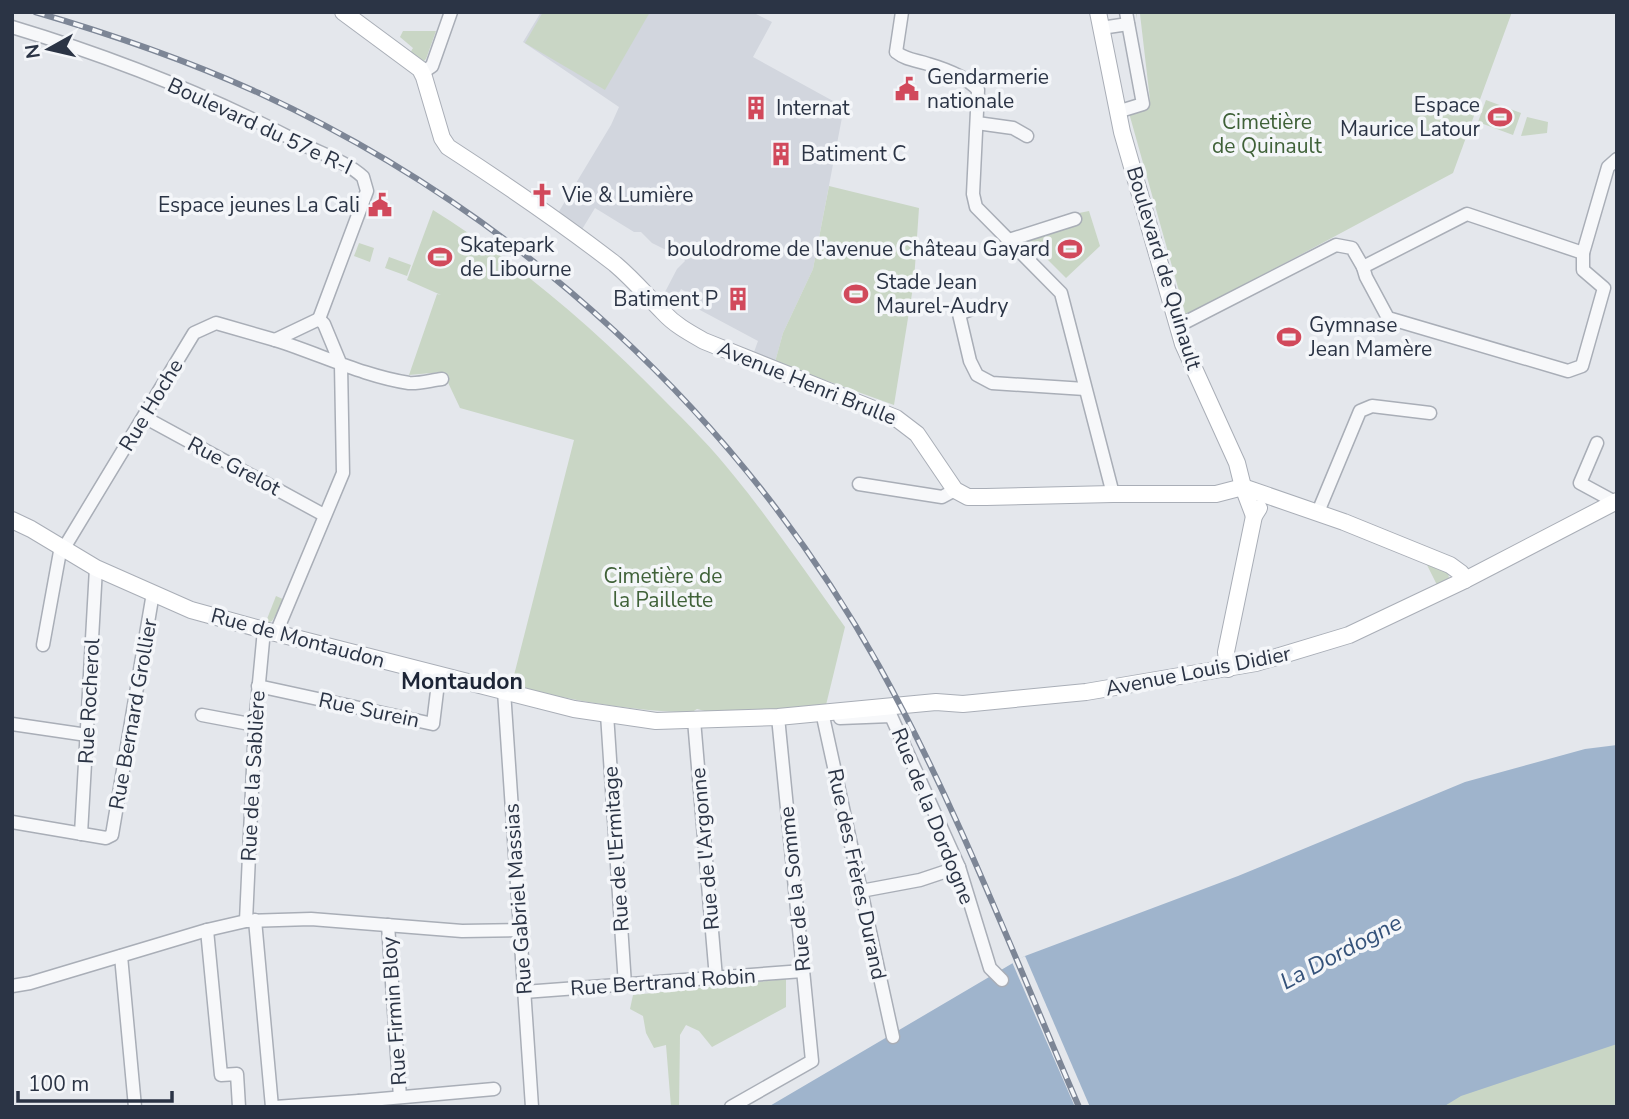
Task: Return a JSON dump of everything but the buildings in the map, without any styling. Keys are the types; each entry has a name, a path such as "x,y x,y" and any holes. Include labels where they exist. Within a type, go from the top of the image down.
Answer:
{"street":[{"path":"343,12 361,19 422,72 432,66 451,12"},
{"path":"902,12 897,52 903,58 930,64 970,81 978,90 972,194 976,206 1061,293 1113,494"},
{"path":"1099,20 1127,18 1143,104 1117,112"},
{"name":"Boulevard de Quinault","path":"1099,20 1117,112 1178,326 1188,356 1237,463 1254,516"},
{"name":"Boulevard du 57e R-I","path":"12,27 145,73 220,104 274,129 363,177 367,191 319,319"},
{"name":"Avenue Henri Brulle","path":"422,72 442,138 448,147 533,202 646,292 665,315 704,341 896,418 907,425 917,434 955,490"},
{"path":"977,124 1013,128 1027,136"},
{"path":"1178,326 1336,245 1352,248 1388,318 1568,372 1582,366 1604,288 1583,270 1583,253 1608,167 1617,159"},
{"path":"1363,267 1467,214 1583,253"},
{"path":"1009,240 1075,219"},
{"path":"977,307 959,314 970,361 977,375 992,383 1085,389"},
{"path":"275,340 319,319 324,324 341,365"},
{"name":"Rue Hoche","path":"62,547 194,333 216,323 315,352 341,365 412,383 442,379"},
{"name":"Rue de la Sablière","path":"341,365 344,472 270,632 258,686 250,920 273,1107 359,1104"},
{"path":"1318,512 1360,411 1372,406 1430,413"},
{"name":"Rue Grelot","path":"144,418 324,515"},
{"path":"1597,443 1580,483 1616,502"},
{"path":"859,484 942,497 955,490 968,496 986,497 1216,494 1243,487 1318,512 1450,565 1465,580"},
{"path":"1228,669 1226,652 1254,516 1262,504 1272,498"},
{"name":"Avenue Louis Didier","path":"892,711 915,704 963,704 1086,692 1228,669 1300,652 1349,635 1465,580 1616,502"},
{"name":"Rue de Montaudon","path":"12,520 32,528 96,568 191,610 574,709 656,721 892,711"},
{"path":"43,645 62,547"},
{"name":"Rue Rocherol","path":"81,834 96,568"},
{"name":"Rue Bernard Grollier","path":"81,834 106,838 112,835 153,593"},
{"name":"Rue Surein","path":"258,686 433,724 439,675"},
{"name":"Rue Gabriel Massias","path":"504,691 532,1107"},
{"name":"Rue de la Dordogne","path":"892,711 958,867 990,968 1002,980"},
{"name":"Rue des Frères Durand","path":"822,712 892,1037"},
{"name":"Rue de l'Ermitage","path":"607,714 625,985"},
{"path":"202,715 255,725"},
{"name":"Rue de la Somme","path":"731,1107 812,1061 778,717"},
{"name":"Rue de l'Argonne","path":"694,720 716,978"},
{"path":"12,724 87,735"},
{"path":"12,822 81,834"},
{"path":"861,891 920,880 958,867"},
{"path":"12,986 250,920 311,919 462,931 519,930"},
{"name":"Rue Firmin Bloy","path":"388,925 400,1097"},
{"path":"207,930 221,1074 237,1074 239,1107"},
{"path":"121,956 135,1107"},
{"name":"Rue Bertrand Robin","path":"524,992 803,971"},
{"name":"Rue Firmin Bloy","path":"359,1104 400,1097 494,1090"}],"shaded area":[{"path":"541,12 752,12 772,22 753,57 844,107 813,269 783,333 775,362 754,352 758,341 685,302 688,293 681,289 676,298 665,292 677,269 685,261 680,250 664,249 652,243 641,232 634,232 595,208 581,231 558,213 619,107 523,42"}],"green space":[{"path":"543,12 650,12 605,90 525,43"},
{"name":"Cimetière de Quinault","path":"1136,12 1512,12 1453,173 1186,316 1129,113 1146,108 1150,100 1140,14 1137,14 1137,19"},
{"path":"403,31 436,31 423,62 410,53 413,48 400,37"},
{"name":"Espace Maurice Latour","path":"1486,100 1521,113 1513,135 1478,122"},
{"name":"Espace Maurice Latour","path":"1527,117 1548,122 1547,133 1521,136"},
{"name":"Stade Jean Maurel-Audry","path":"829,186 919,208 914,281 894,405 775,362 783,333 813,269"},
{"name":"Cimetière de la Paillette","path":"433,210 525,274 582,322 637,372 691,427 749,495 845,627 826,705 744,712 646,710 511,687 574,440 460,408 443,372 409,375 437,294 441,295 407,280"},
{"path":"1089,211 1100,246 1066,278 1026,238 1081,220 1079,213"},
{"path":"359,243 374,248 370,262 354,256"},
{"path":"389,257 411,265 407,276 385,268"},
{"path":"1424,559 1448,571 1449,579 1437,585"},
{"path":"276,596 285,600 272,621 265,624"},
{"path":"786,979 786,1007 712,1047 699,1031 686,1025 680,1035 679,1107 671,1107 666,1045 654,1048 646,1033 643,1016 630,1009 633,995"},
{"path":"1617,1038 1617,1107 1420,1107"}],"water":[{"name":"La Dordogne","path":"1617,745 1617,1044 1461,1096 1443,1107 768,1107 1025,956 1238,876 1465,782 1585,749"}],"pier":[{"path":"1025,956 1090,1107 1075,1107 1012,962"}],"railway":[{"path":"35,12 204,70 259,93 354,142 446,198 532,261 614,330 690,406 760,488 823,574 879,666 960,828 1079,1107"}],"place":[{"name":"Gendarmerie nationale","path":"907,89"},
{"name":"Internat","path":"756,108"},
{"name":"Espace Maurice Latour","path":"1500,117"},
{"name":"Batiment C","path":"781,154"},
{"name":"Vie & Lumière","path":"542,195"},
{"name":"Espace jeunes La Cali","path":"380,205"},
{"name":"boulodrome de l'avenue Château Gayard","path":"1070,249"},
{"name":"Skatepark de Libourne","path":"440,257"},
{"name":"Stade Jean Maurel-Audry","path":"856,294"},
{"name":"Batiment P","path":"738,299"},
{"name":"Gymnase Jean Mamère","path":"1289,337"}],"district":[{"name":"Montaudon","path":"462,681"}]}
